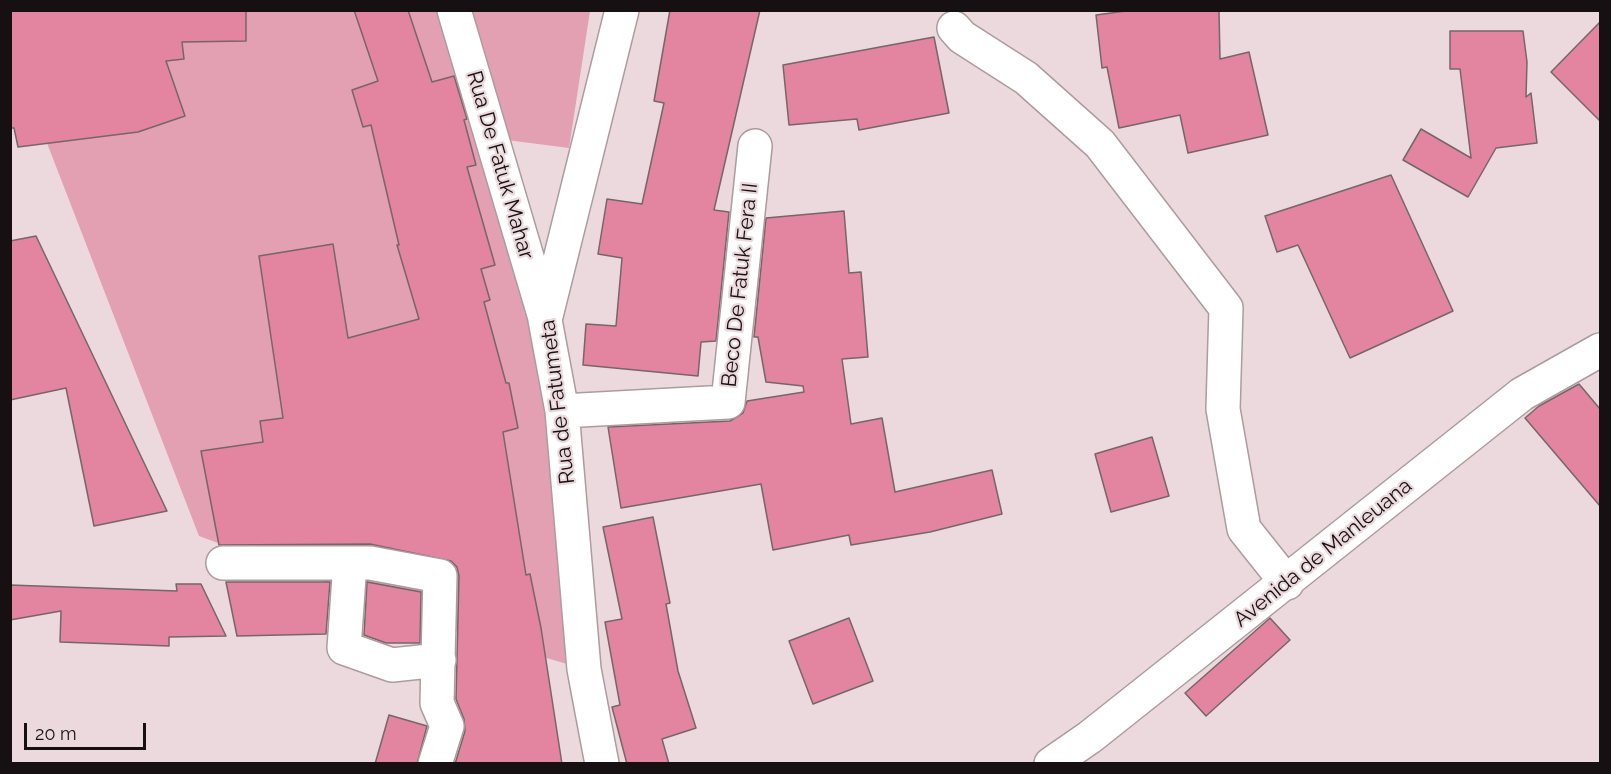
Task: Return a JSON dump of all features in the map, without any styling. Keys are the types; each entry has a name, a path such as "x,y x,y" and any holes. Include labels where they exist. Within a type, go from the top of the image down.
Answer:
{"street":[{"name":"Rua De Fatuk Mahar","path":"454,10 545,320"},
{"name":"Rua de Fatumeta","path":"602,764 584,669 562,411 545,320 622,10"},
{"path":"954,28 962,37 1026,78 1100,144 1226,308 1223,409 1244,530 1287,583"},
{"name":"Beco De Fatuk Fera II","path":"562,411 728,402 755,146"},
{"name":"Avenida de Manleuana","path":"1051,764 1090,737 1287,583 1522,394 1600,350"},
{"path":"224,562 370,563 440,576 437,702 447,726 435,764"},
{"path":"350,563 344,648 392,665 439,660"}],"shaded area":[{"path":"10,11 454,11 545,320 584,669 465,634 199,536 11,50"},
{"path":"471,11 590,11 569,148 499,139"}],"building":[{"path":"10,10 246,10 246,41 182,42 184,59 166,61 185,116 138,132 18,147 14,128 10,128"},
{"path":"354,10 408,10 432,82 454,76 467,119 464,120 476,165 467,167 495,265 481,269 490,300 484,302 506,383 509,383 518,428 503,432 526,575 530,574 541,628 562,764 455,764 465,731 464,719 456,699 459,576 457,567 451,561 370,544 219,545 201,451 263,442 260,421 283,418 259,256 333,244 348,338 419,319 397,245 399,245 371,125 363,127 352,90 378,81"},
{"path":"670,10 760,10 714,210 729,212 716,341 701,342 698,376 583,365 586,324 616,326 622,258 598,254 607,199 642,204 664,103 654,101"},
{"path":"1133,10 1219,10 1220,59 1249,52 1268,135 1188,153 1180,115 1119,128 1107,67 1102,68 1096,15"},
{"path":"1600,22 1600,121 1551,72"},
{"path":"1450,31 1523,31 1527,62 1526,97 1531,93 1537,143 1496,148 1468,197 1403,160 1421,129 1471,158 1460,69 1450,69"},
{"path":"934,37 949,113 859,130 857,119 789,125 783,65"},
{"path":"1391,175 1453,311 1350,358 1298,245 1277,252 1265,216"},
{"path":"844,211 849,273 861,272 868,357 842,359 851,424 882,418 895,492 992,470 1002,514 930,532 851,545 849,535 773,550 761,484 621,508 608,427 730,421 743,413 747,401 804,392 803,386 766,382 758,337 754,337 766,218"},
{"path":"36,236 167,511 94,526 66,388 10,400 10,241"},
{"path":"1579,384 1600,409 1600,506 1525,418 1539,406"},
{"path":"1152,437 1169,496 1111,512 1095,454"},
{"path":"653,517 670,603 666,604 678,671 696,728 662,739 669,764 627,764 612,707 620,705 605,622 622,619 603,527"},
{"path":"226,582 330,582 326,634 237,636"},
{"path":"367,582 421,592 420,643 386,643 364,635"},
{"path":"176,584 201,584 226,636 169,637 169,646 60,642 61,611 10,620 10,585 177,591"},
{"path":"849,618 873,681 813,704 789,641"},
{"path":"1270,618 1290,640 1206,716 1185,693"},
{"path":"389,715 427,726 417,764 375,764"}]}
